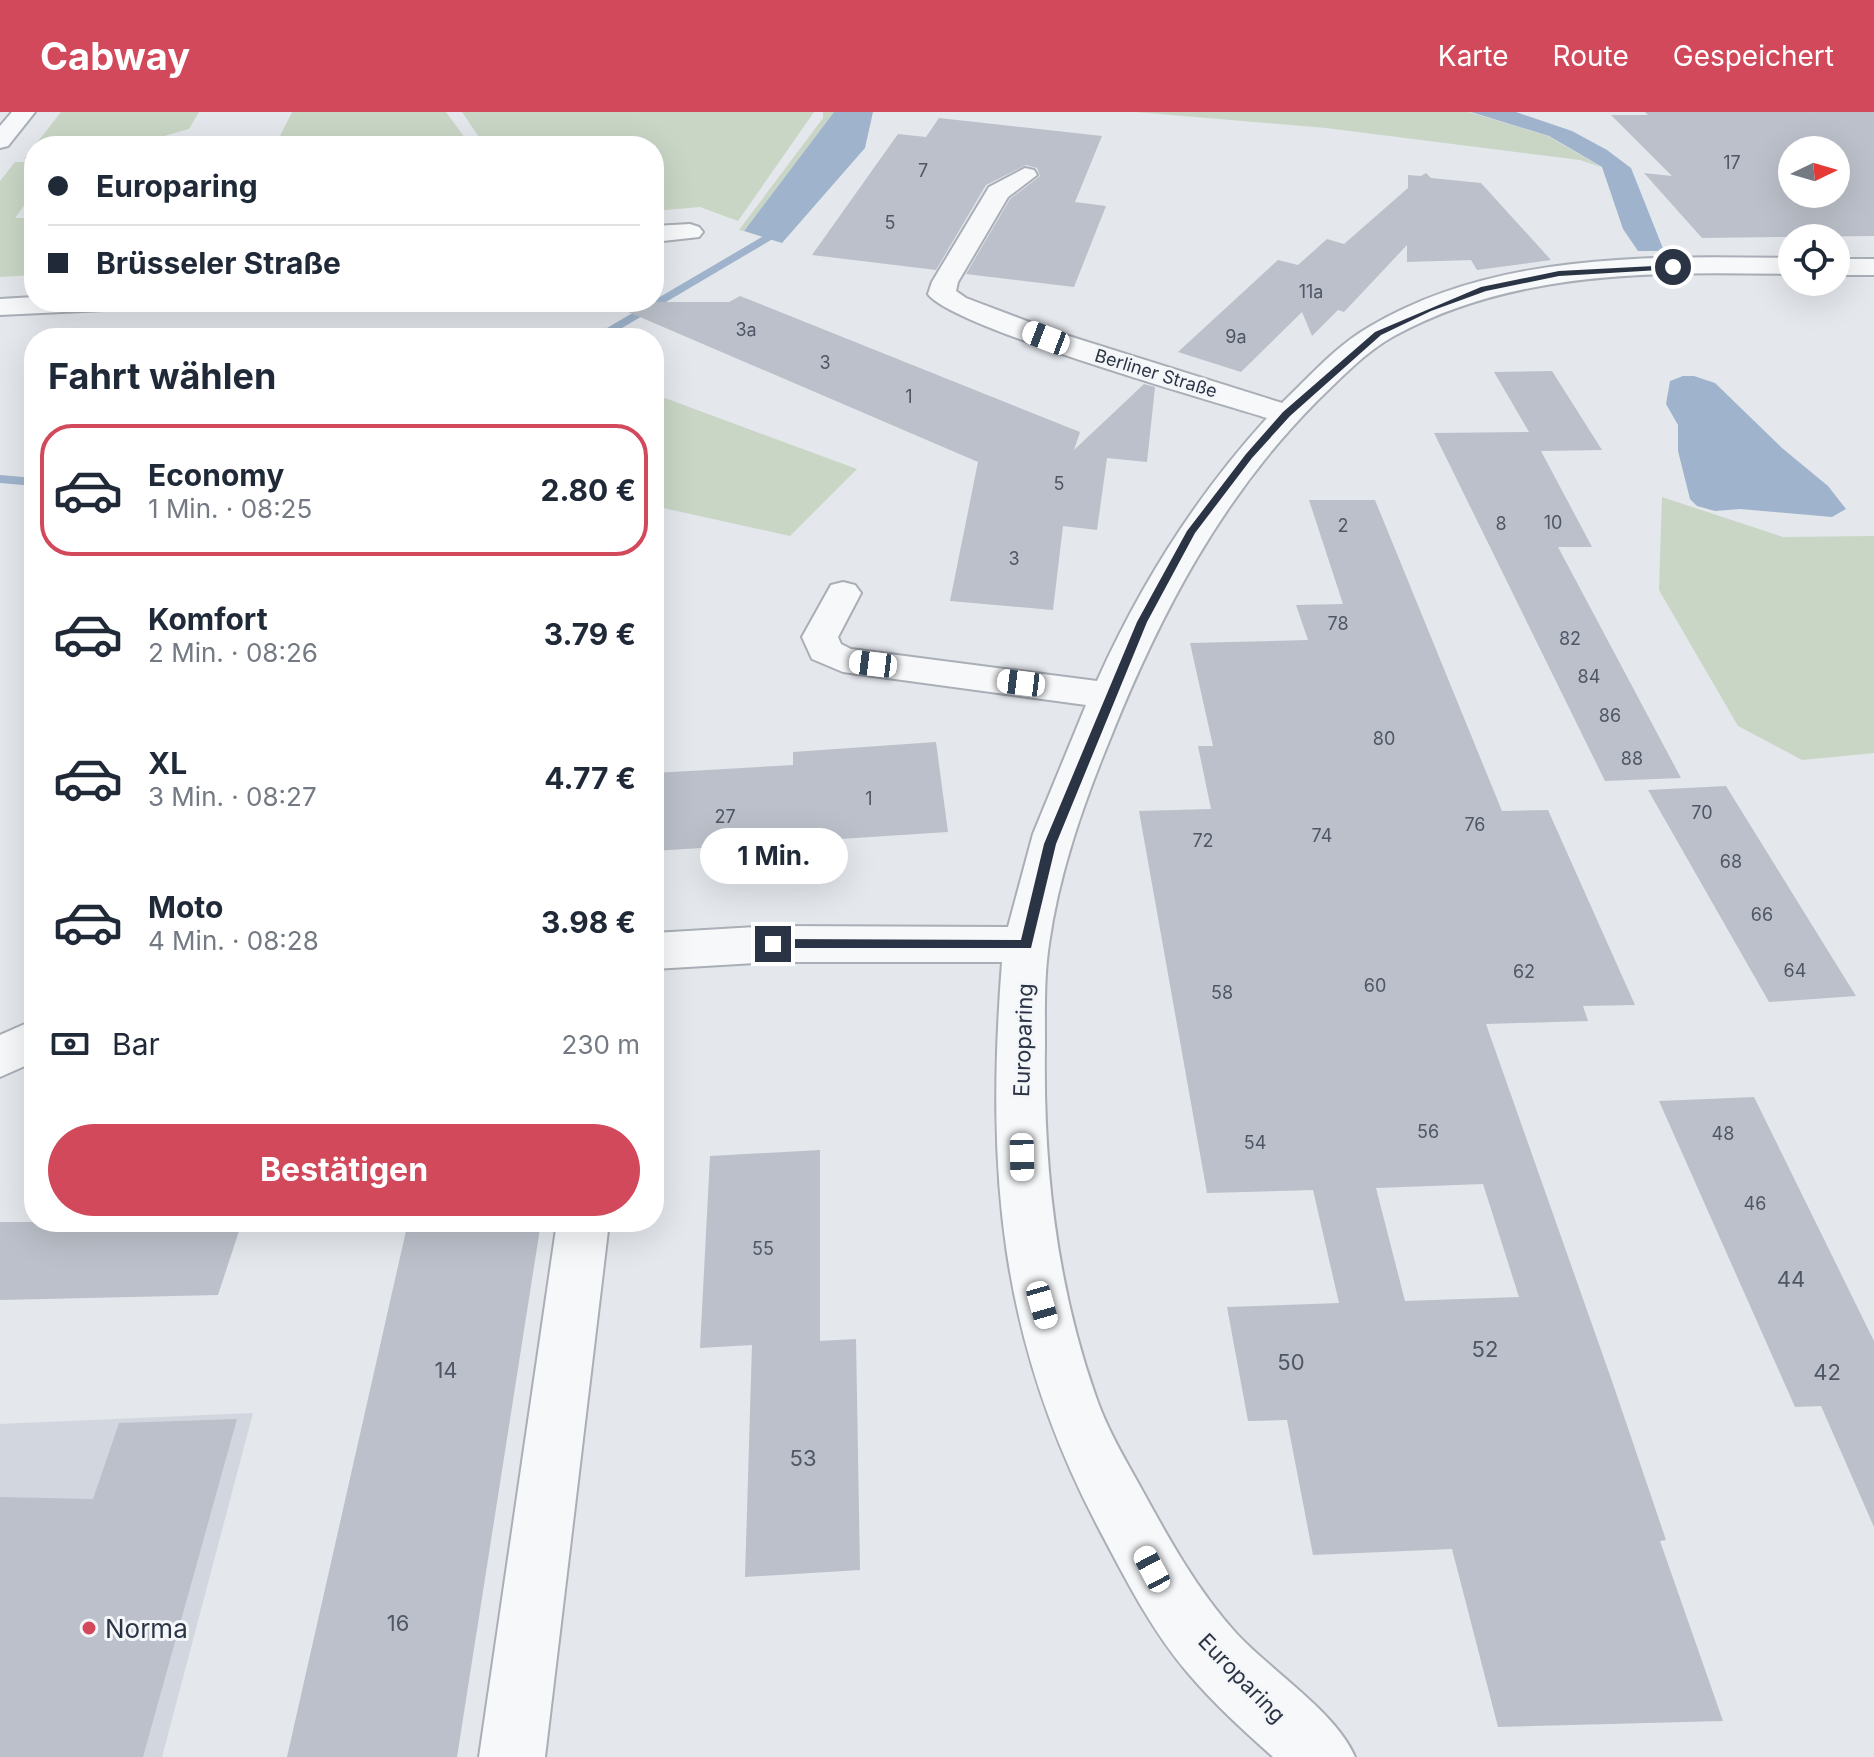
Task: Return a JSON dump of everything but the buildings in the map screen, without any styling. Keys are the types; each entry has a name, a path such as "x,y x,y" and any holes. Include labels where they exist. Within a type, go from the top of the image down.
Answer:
{"street":[{"path":"0,141 24,112"},
{"name":"Berliner Straße","path":"1025,175 998,192 945,282 942,294 956,304 1046,338 1286,414"},
{"path":"664,233 690,232"},
{"name":"Europaring","path":"1322,1757 1209,1649 1160,1581 1110,1489 1069,1402 1042,1305 1023,1188 1020,1064 1026,945 1050,844 1109,695 1142,622 1191,533 1249,456 1286,414 1378,333 1484,289 1586,271 1778,266"},
{"path":"1850,267 1874,267"},
{"path":"0,307 24,306"},
{"path":"843,593 820,637 825,651 843,660 1109,695"},
{"path":"664,950 773,944 1026,945"},
{"path":"0,1057 24,1045"},
{"path":"512,1757 582,1232"}],"shaded area":[{"name":"Norma","path":"253,1413 162,1757 0,1757 0,1424"}],"green space":[{"path":"61,112 199,112 189,129 164,136 42,136"},
{"path":"292,112 446,112 464,136 280,136"},
{"path":"462,112 814,112 738,221 700,207 664,210 664,136 478,136"},
{"path":"823,112 834,112 744,231 739,230 823,118"},
{"path":"1136,112 1469,112 1548,136 1601,167 1580,160 1326,128"},
{"path":"15,162 24,162 24,206 15,218 24,218 24,276 0,277 0,181"},
{"path":"664,398 857,469 790,536 664,508"},
{"path":"1662,497 1783,537 1874,536 1874,753 1802,760 1738,726 1659,590"}],"water":[{"path":"834,112 873,112 865,148 782,243 744,231"},
{"path":"1471,112 1516,112 1572,131 1607,150 1631,168 1664,251 1638,251 1623,229 1602,167 1549,136"},
{"path":"1683,376 1715,383 1782,448 1828,486 1846,509 1832,517 1740,509 1715,511 1697,506 1690,499 1678,451 1678,425 1666,404 1670,381"}],"waterway":[{"path":"664,298 767,238"},
{"path":"613,328 640,312"},
{"path":"0,479 24,481"}],"place":[{"name":"Norma","path":"89,1628"}],"route":[{"path":"773,944 1026,945 1050,844 1109,695 1142,622 1191,533 1249,456 1286,414 1378,333 1429,309 1484,289 1559,274 1673,267"}]}
